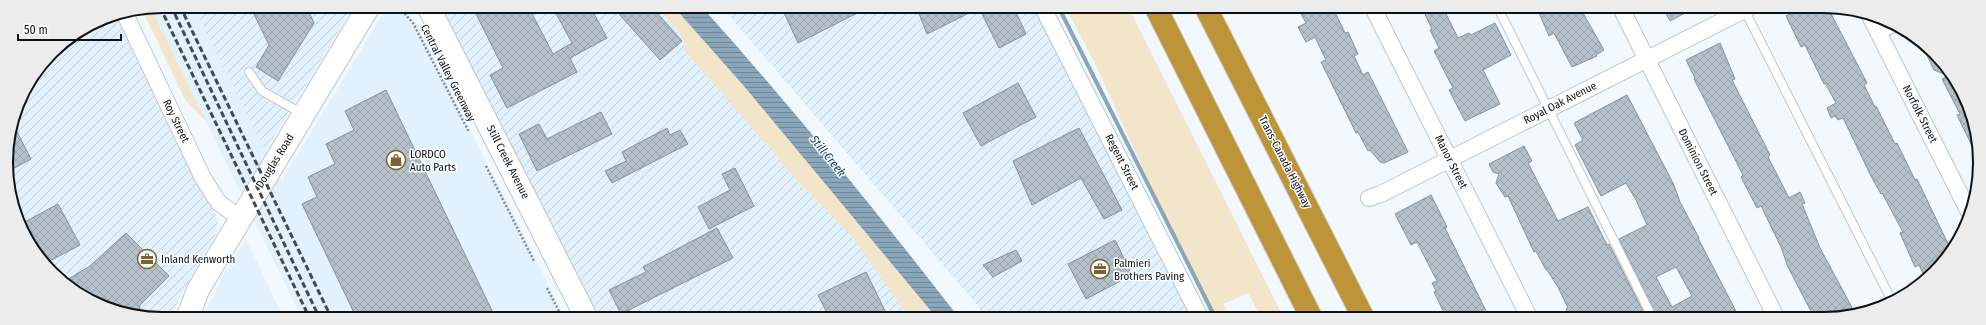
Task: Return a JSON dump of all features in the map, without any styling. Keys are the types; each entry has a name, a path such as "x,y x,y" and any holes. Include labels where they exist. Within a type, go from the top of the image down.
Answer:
{"highway":[{"path":"1159,13 1308,312"},
{"name":"Trans-Canada Highway","path":"1209,13 1360,312"}],"street":[{"name":"Douglas Road","path":"190,312 198,290 240,218 365,13"},
{"name":"Still Creek Avenue","path":"432,13 583,312"},
{"name":"Regent Street","path":"1046,13 1197,312"},
{"name":"Manor Street","path":"1376,13 1526,312"},
{"name":"Dominion Street","path":"1623,13 1773,312"},
{"name":"Royal Oak Avenue","path":"1368,198 1381,194 1736,13"},
{"name":"Roy Street","path":"127,17 204,178 219,203 240,218"},
{"name":"Norfolk Street","path":"1873,21 1966,207"}],"lane":[{"path":"1500,13 1650,312"},
{"path":"1748,13 1890,297"},
{"path":"1880,35 1892,29"},
{"path":"249,72 262,91 303,114"}],"path":[{"name":"Central Valley Greenway","path":"402,13 405,14 413,23 469,132"},
{"path":"486,166 534,261"},
{"path":"547,288 559,312"}],"shaded area":[{"path":"153,13 199,13 265,151 282,180 383,14 408,14 417,25 562,312 299,312"},
{"path":"153,13 206,121 186,101 144,14"},
{"path":"197,13 350,13 265,151"},
{"path":"445,13 670,13 927,312 595,312"},
{"path":"663,13 679,13 743,85 932,312 905,312 853,238 798,181 685,51 683,37"},
{"path":"727,13 1038,13 1188,312 981,312 978,306"},
{"path":"1069,13 1131,13 1281,312 1258,312 1248,293 1224,304 1226,312 1209,312 1095,64"},
{"path":"119,19 199,187 215,213 218,222 217,232 180,297 174,312 153,312 124,307 105,301 79,287 50,261 38,246 24,220 16,192 13,172 14,143 24,105 38,79 64,50 79,38 96,28"},
{"path":"246,239 281,312 206,312 228,267"}],"water":[{"name":"Still Creek","path":"679,13 707,13 768,82 833,160 954,312 932,312 743,85"}],"building":[{"path":"253,13 309,13 314,23 278,81 256,67 269,45"},
{"path":"476,13 532,13 553,54 572,43 556,13 594,13 607,38 570,58 577,72 507,108 490,75 503,68"},
{"path":"618,13 657,13 682,41 660,60"},
{"path":"784,13 857,13 798,43"},
{"path":"919,13 969,13 927,34"},
{"path":"982,13 1016,13 1026,34 999,48"},
{"path":"1301,13 1335,13 1345,33 1348,32 1358,54 1354,56 1363,75 1368,72 1408,152 1384,163 1380,162 1370,150 1368,151 1358,132 1356,133 1321,62 1326,60 1315,37 1306,42 1298,27 1306,23"},
{"path":"1424,13 1446,13 1458,38 1469,33 1471,35 1495,23 1511,55 1483,70 1500,104 1465,121 1449,90 1453,88 1434,51 1439,48 1430,30 1432,29"},
{"path":"1539,13 1583,13 1604,50 1596,55 1597,56 1572,67 1554,33 1549,36"},
{"path":"1666,13 1685,13 1670,21"},
{"path":"1791,13 1831,13 1867,83 1864,85 1875,107 1876,106 1895,144 1897,143 1915,180 1917,179 1949,245 1923,274 1919,265 1915,267 1900,233 1903,232 1871,176 1843,118 1838,120 1835,116 1831,118 1827,108 1836,103 1825,83 1824,84 1805,45 1801,47 1786,16"},
{"path":"1720,43 1735,79 1732,80 1770,155 1768,157 1789,198 1800,192 1805,203 1802,204 1820,248 1853,309 1833,312 1811,312 1788,267 1781,247 1761,206 1757,208 1741,177 1743,175 1694,79 1695,78 1686,60"},
{"path":"1927,55 1944,74 1934,70"},
{"path":"1947,77 1958,96 1968,124 1972,147 1957,115 1960,114 1942,79"},
{"path":"1018,83 1036,117 981,146 963,113"},
{"path":"386,90 493,312 354,312 302,204 317,197 308,177 335,164 326,144 354,130 345,111"},
{"path":"1627,95 1674,185 1680,202 1736,312 1655,312 1619,239 1647,225 1636,200 1626,183 1601,196 1575,145 1583,140 1574,123","holes":["1676,267 1692,296 1672,307 1656,277"]},
{"path":"601,112 612,134 537,171 519,134 539,124 547,139"},
{"path":"667,128 670,135 680,130 688,144 612,183 605,171 626,161 622,152"},
{"path":"1079,128 1122,210 1104,219 1081,178 1032,205 1013,161"},
{"path":"16,131 31,159 13,169 13,153"},
{"path":"1524,146 1532,161 1528,163 1558,221 1588,207 1607,245 1609,244 1643,312 1567,312 1566,309 1568,308 1558,287 1546,270 1536,251 1534,252 1508,196 1505,197 1496,183 1499,174 1493,172 1489,164"},
{"path":"735,168 754,206 709,229 698,207 730,190 722,174"},
{"path":"1431,195 1447,227 1445,228 1487,312 1444,312 1434,292 1436,291 1432,283 1437,281 1417,242 1411,245 1395,214"},
{"path":"58,204 80,245 50,261 38,246 25,222"},
{"path":"717,228 733,258 625,312 620,312 609,290 646,272 643,267"},
{"path":"126,233 169,276 140,305 139,310 105,301 79,287 69,279 90,266"},
{"name":"Palmieri Brothers Paving","path":"1115,240 1132,275 1086,299 1068,264"},
{"path":"1016,250 1022,261 993,277 983,265"},
{"path":"866,272 886,312 826,312 818,295"}],"waterway":[{"path":"1062,13 1212,312"}],"railway":[{"path":"163,13 307,312"},
{"path":"174,13 317,312"},
{"path":"183,13 329,312"}],"place":[{"name":"LORDCO Auto Parts","path":"396,160"},
{"name":"Inland Kenworth","path":"147,259"},
{"name":"Palmieri Brothers Paving","path":"1100,269"}]}
